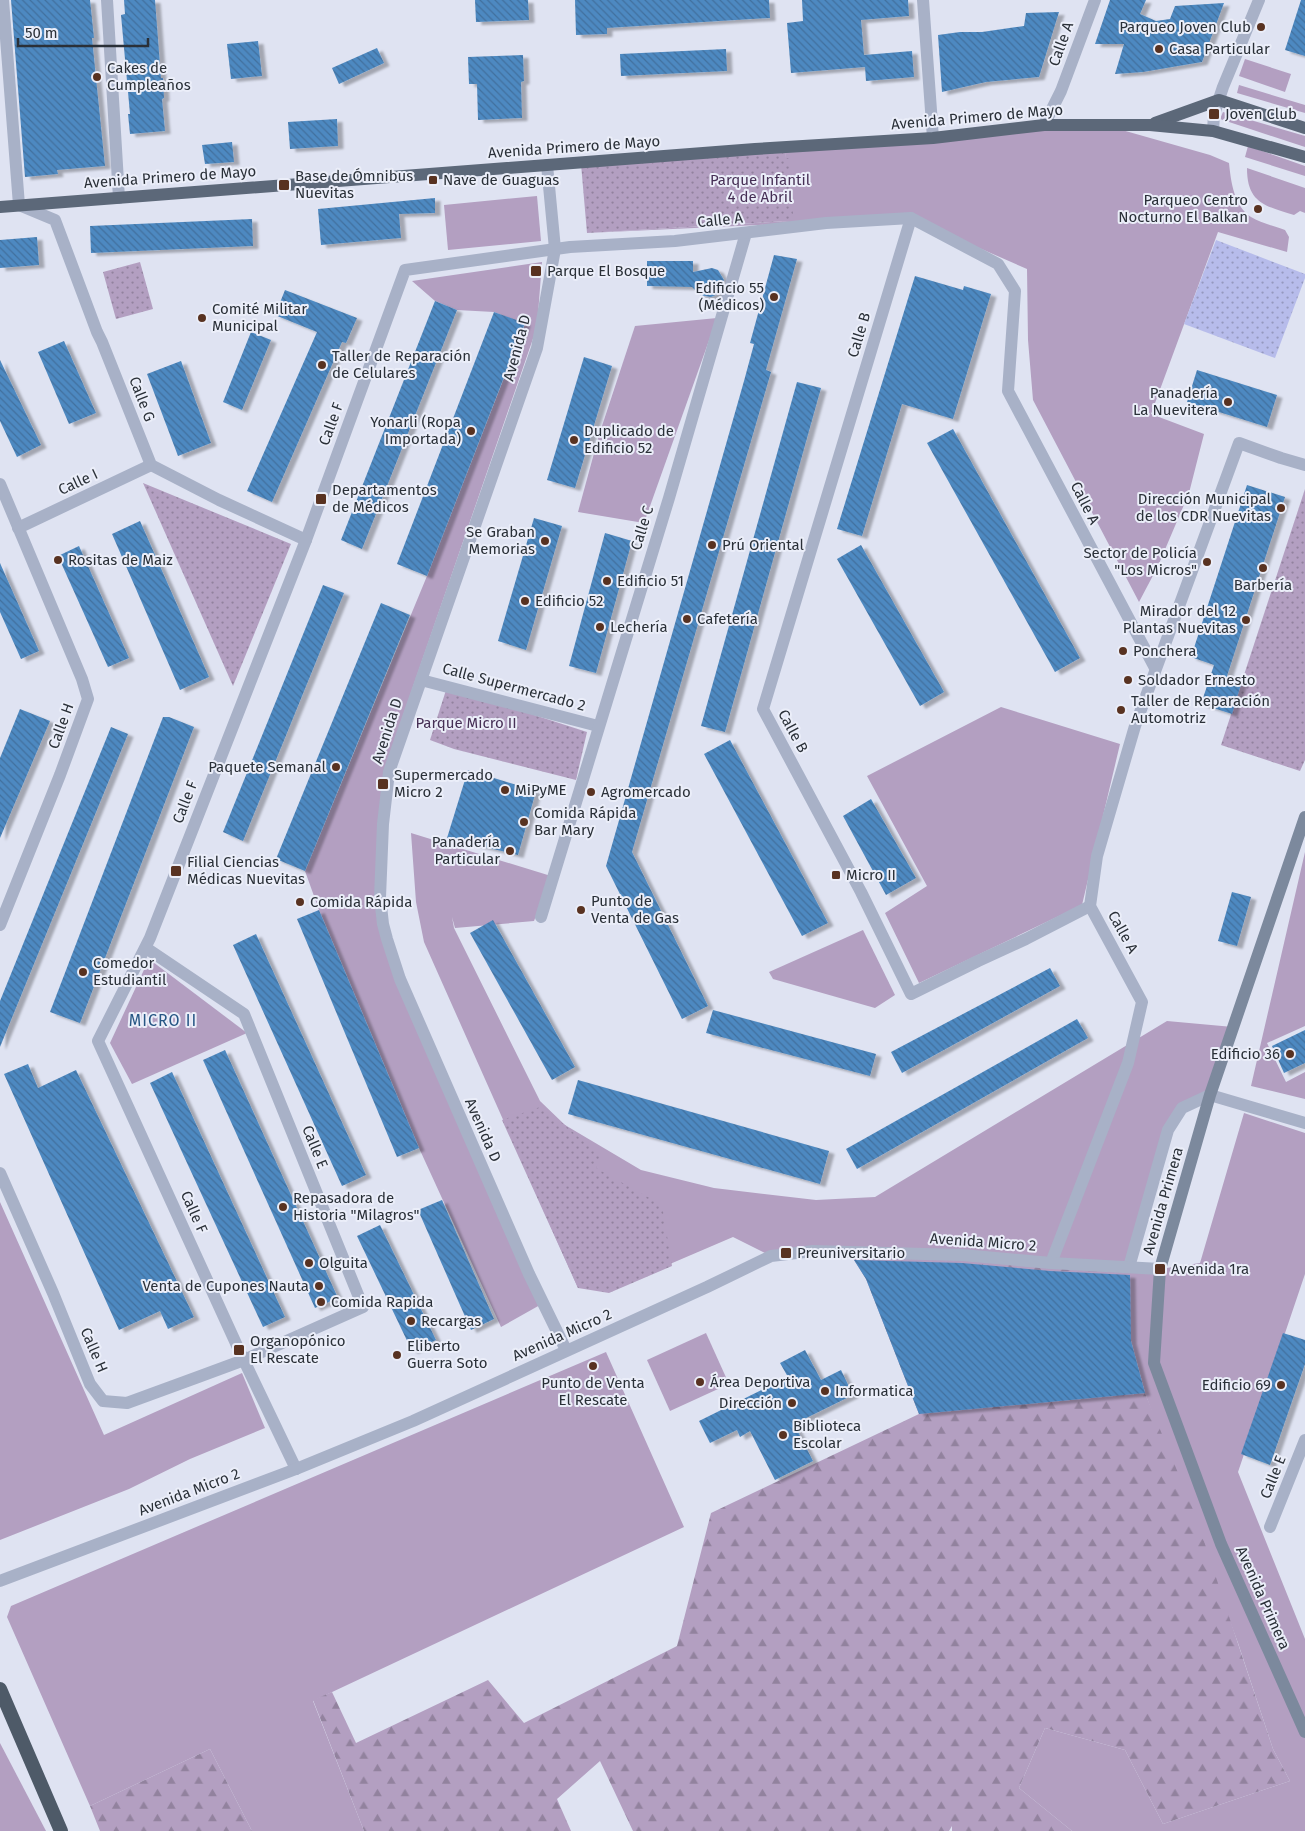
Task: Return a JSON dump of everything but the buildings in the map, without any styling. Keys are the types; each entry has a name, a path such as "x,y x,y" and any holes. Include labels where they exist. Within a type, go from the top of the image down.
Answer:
{"highway":[{"path":"0,1689 61,1831"}],"main road":[{"name":"Avenida Primero de Mayo","path":"1150,125 1219,100"},
{"path":"1219,100 1305,128"},
{"name":"Avenida Primero de Mayo","path":"0,207 547,165 933,138 1044,125 1150,125 1213,131 1305,157"},
{"name":"Avenida Primera","path":"1305,817 1210,1096 1160,1269 1154,1363 1221,1544 1305,1732"}],"street":[{"path":"3,0 19,205"},
{"path":"107,0 119,198"},
{"path":"923,0 933,138"},
{"name":"Calle A","path":"1044,125 1061,91 1095,0"},
{"path":"1213,131 1214,114 1223,87 1259,0"},
{"name":"Avenida D","path":"547,165 555,249 537,348 390,772 383,824 380,897 383,924 400,979 535,1289 566,1350"},
{"name":"Calle G","path":"19,205 55,220 97,332 151,465"},
{"name":"Calle A","path":"555,249 675,241 826,223 911,218 998,264 1015,291 1008,391 1155,668 1135,726 1097,856 1090,906 1142,1002 1128,1063 1051,1263"},
{"name":"Calle B","path":"911,218 763,709 861,892 911,994 1090,906"},
{"name":"Calle C","path":"541,917 669,498 746,233"},
{"name":"Calle F","path":"296,1469 98,1041 146,948 306,540 406,270 555,249"},
{"path":"1155,668 1239,443 1305,465"},
{"path":"151,465 219,500 306,540"},
{"name":"Calle I","path":"18,528 151,465"},
{"name":"Calle H","path":"0,484 88,699 60,775 0,924"},
{"name":"Calle Supermercado 2","path":"421,680 598,726"},
{"name":"Calle E","path":"146,948 244,1014 363,1307 244,1360"},
{"path":"1129,1267 1168,1130 1182,1108 1210,1096 1305,1123"},
{"name":"Calle H","path":"0,1173 90,1384 103,1402 127,1403 244,1360"},
{"name":"Avenida Micro 2","path":"0,1581 296,1469 413,1421 771,1256 813,1251 962,1256 1160,1269"},
{"name":"Calle E","path":"1270,1527 1305,1440"}],"green space":[{"path":"1245,59 1291,74 1285,92 1239,76"},
{"path":"1239,85 1305,105 1305,113 1237,93"},
{"path":"1223,112 1305,136 1305,147 1220,119"},
{"path":"1053,130 1122,130 1210,155 1229,163 1234,193 1245,212 1259,221 1285,230 1289,237 1287,252 1218,232 1151,414 1204,434 1189,493 1158,566 1139,602 1033,400 1028,340 1027,269 911,218 587,233 789,221 785,149"},
{"path":"1248,146 1305,166 1305,176 1245,157"},
{"name":"Parque El Bosque","path":"785,149 786,158 789,158 793,214 789,214 789,221 587,233 581,164"},
{"path":"1247,168 1305,188 1305,213 1300,211 1294,215 1274,209 1260,201 1250,189"},
{"path":"537,196 541,241 448,250 444,205"},
{"path":"140,262 153,309 116,319 103,272"},
{"path":"542,262 537,327 384,771 378,917 540,1305 501,1327 419,1148 319,910 305,871 427,576 525,324 494,312 457,310 435,301 412,281"},
{"path":"717,318 644,523 578,512 599,435 635,326"},
{"path":"143,483 291,544 233,686"},
{"path":"1305,489 1305,760 1300,771 1221,745"},
{"name":"Parque Micro II","path":"447,687 587,732 576,780 454,749 430,740"},
{"path":"1001,707 1120,744 1082,905 919,983 885,913 927,886 867,776"},
{"path":"411,833 551,876 534,921 455,928 452,917 454,928 540,1101 565,1125 641,1170 714,1188 816,1200 875,1197 1167,1021 1233,1027 1210,1095 1182,1108 1168,1130 1129,1266 1160,1269 1200,1263 1244,1113 1305,1133 1305,1274 1238,1472 1305,1639 1305,1831 1072,1831 1019,1788 1045,1728 1125,1750 1163,1824 1290,1781 1273,1749 1238,1643 1145,1393 1131,1341 889,1255 771,1256 733,1237 614,1288 578,1288 424,942 416,902"},
{"path":"1305,852 1305,1026 1267,1043 1286,1082 1305,1072 1305,1099 1251,1086"},
{"path":"863,930 895,995 875,1008 773,979 769,972"},
{"path":"149,959 247,1033 132,1084 110,1043"},
{"path":"540,1107 565,1125 601,1157 596,1168 662,1205 672,1266 609,1293 578,1288 502,1120"},
{"path":"0,1202 104,1435 242,1373 265,1428 190,1459 129,1489 0,1540"},
{"path":"849,1252 1129,1267 1131,1341 1145,1393 1195,1514 1273,1749 1290,1781 1163,1824 1125,1750 1045,1728 1019,1788 1072,1831 952,1831 952,1826 949,1831 633,1831 600,1761 557,1799 571,1831 364,1831 313,1700 332,1692 356,1743 488,1680 524,1723 677,1646 711,1513 919,1414 866,1279"},
{"path":"706,1333 729,1384 670,1411 647,1360"},
{"path":"606,1352 684,1527 313,1701 364,1831 252,1831 210,1749 90,1806 7,1617 11,1606"},
{"path":"0,1743 46,1831 0,1831"},
{"path":"210,1749 252,1831 100,1831 90,1806"}],"sand":[{"path":"1216,240 1305,274 1275,358 1184,324"}],"place":[{"name":"Parqueo Joven Club","path":"1261,27"},
{"name":"Casa Particular","path":"1159,49"},
{"name":"Cakes de Cumpleaños","path":"97,77"},
{"name":"Joven Club","path":"1214,114"},
{"name":"Nave de Guaguas","path":"433,180"},
{"name":"Base de Ómnibus Nuevitas","path":"284,185"},
{"name":"Parqueo Centro Nocturno El Balkan","path":"1258,209"},
{"name":"Parque El Bosque","path":"536,271"},
{"name":"Edificio 55 (Médicos)","path":"774,297"},
{"name":"Comité Militar Municipal","path":"202,318"},
{"name":"Taller de Reparación de Celulares","path":"322,365"},
{"name":"Panadería La Nuevitera","path":"1228,402"},
{"name":"Yonarli (Ropa Importada)","path":"471,431"},
{"name":"Duplicado de Edificio 52","path":"574,440"},
{"name":"Departamentos de Médicos","path":"321,499"},
{"name":"Dirección Municipal de los CDR Nuevitas","path":"1281,508"},
{"name":"Se Graban Memorias","path":"545,541"},
{"name":"Prú Oriental","path":"712,545"},
{"name":"Rositas de Maiz","path":"58,560"},
{"name":"Sector de Policía \"Los Micros\"","path":"1207,562"},
{"name":"Barbería","path":"1263,568"},
{"name":"Edificio 51","path":"607,581"},
{"name":"Edificio 52","path":"525,601"},
{"name":"Cafetería","path":"687,619"},
{"name":"Mirador del 12 Plantas Nuevitas","path":"1246,620"},
{"name":"Lechería","path":"600,627"},
{"name":"Ponchera","path":"1123,651"},
{"name":"Soldador Ernesto","path":"1128,680"},
{"name":"Taller de Reparación Automotriz","path":"1121,710"},
{"name":"Paquete Semanal","path":"336,767"},
{"name":"Supermercado Micro 2","path":"383,784"},
{"name":"MiPyME","path":"505,790"},
{"name":"Agromercado","path":"591,792"},
{"name":"Comida Rápida Bar Mary","path":"524,822"},
{"name":"Panadería Particular","path":"510,851"},
{"name":"Filial Ciencias Médicas Nuevitas","path":"176,871"},
{"name":"Micro II","path":"836,875"},
{"name":"Comida Rápida","path":"300,902"},
{"name":"Punto de Venta de Gas","path":"581,910"},
{"name":"Comedor Estudiantil","path":"83,972"},
{"name":"Edificio 36","path":"1290,1054"},
{"name":"Repasadora de Historia \"Milagros\"","path":"283,1207"},
{"name":"Preuniversitario","path":"786,1253"},
{"name":"Olguita","path":"309,1263"},
{"name":"Avenida 1ra","path":"1160,1269"},
{"name":"Venta de Cupones Nauta","path":"319,1286"},
{"name":"Comida Rapida","path":"321,1302"},
{"name":"Recargas","path":"411,1321"},
{"name":"Organopónico El Rescate","path":"239,1350"},
{"name":"Eliberto Guerra Soto","path":"397,1355"},
{"name":"Punto de Venta El Rescate","path":"593,1366"},
{"name":"Área Deportiva","path":"700,1382"},
{"name":"Edificio 69","path":"1281,1385"},
{"name":"Informatica","path":"825,1391"},
{"name":"Dirección","path":"792,1403"},
{"name":"Biblioteca Escolar","path":"783,1435"}],"district":[{"name":"MICRO II","path":"163,1020"}],"park label":[{"name":"Parque Infantil 4 de Abril","path":"760,188"}]}
